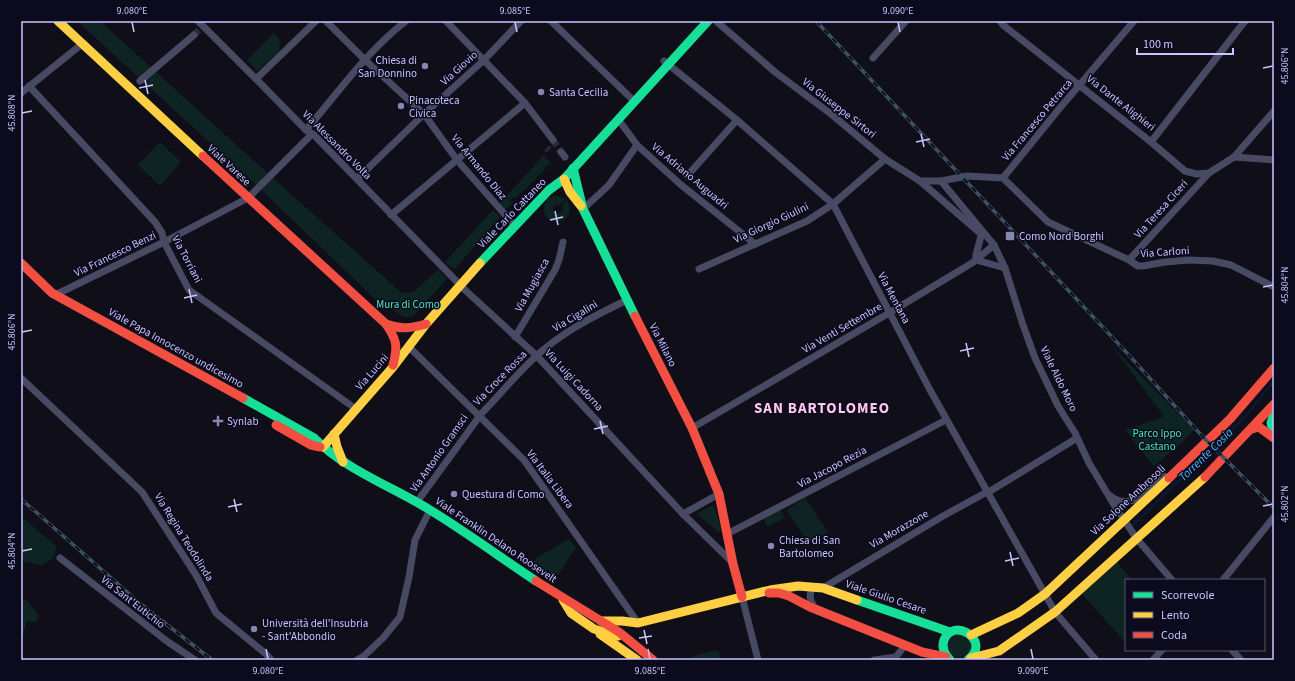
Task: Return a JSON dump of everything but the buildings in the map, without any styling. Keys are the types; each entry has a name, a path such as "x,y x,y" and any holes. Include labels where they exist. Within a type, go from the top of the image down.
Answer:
{"main road":[{"name":"Viale Varese","path":"58,21 386,324 396,340 396,352 393,367"},
{"name":"Viale Carlo Cattaneo","path":"426,324 460,285 549,190 564,179 634,101 666,62 708,21"},
{"name":"Via Milano","path":"573,168 583,209"},
{"name":"Via Milano","path":"564,179 569,190 583,209 692,428 719,494 733,564 742,597"},
{"path":"549,190 569,190"},
{"name":"Viale Papa Innocenzo undicesimo","path":"21,263 55,295 309,435 343,462 417,502"},
{"name":"Viale Papa Innocenzo undicesimo","path":"21,272 52,300 311,445 323,447"},
{"name":"Viale Varese","path":"386,324 402,329 426,324"},
{"name":"Via Lucini","path":"323,447 393,367 426,324"},
{"name":"Via Solone Ambrosoli","path":"1044,594 1126,522 1230,418 1274,368"},
{"path":"969,659 999,651 1055,612 1136,536 1204,479 1274,404"},
{"path":"1274,414 1271,423 1274,434"},
{"path":"1252,429 1259,428 1274,438"},
{"path":"334,434 343,462"},
{"name":"Viale Franklin Delano Roosevelt","path":"417,502 562,598 627,638"},
{"name":"Viale Giulio Cesare","path":"742,597 786,587 823,588 950,632 954,630 963,630 971,635"},
{"name":"Viale Giulio Cesare","path":"761,592 779,593 789,596 816,609 905,646 932,655 948,658"},
{"path":"969,659 975,649 974,639 971,635 1018,613 1044,594"},
{"path":"601,621 638,623 742,597"},
{"name":"Viale Franklin Delano Roosevelt","path":"562,598 571,613 594,629 627,638"},
{"path":"633,657 627,646 627,638 632,628 638,623"},
{"path":"594,629 610,642 633,657"},
{"path":"948,658 942,646 943,641 950,632"},
{"path":"627,638 653,660"}],"street":[{"path":"201,24 209,21"},
{"path":"256,79 316,21"},
{"name":"Via Armando Diaz","path":"326,21 365,60 424,114 457,160 515,226"},
{"name":"Via Francesco Benzi","path":"55,295 164,242 248,198 309,132 365,60 392,32 406,21"},
{"path":"446,21 525,103 553,140"},
{"name":"Via Giovio","path":"357,179 424,114 484,60 521,21"},
{"path":"551,21 634,101"},
{"name":"Via Giuseppe Sirtori","path":"716,21 775,72 831,114 885,160 920,181 980,233 981,236 976,260"},
{"path":"873,58 906,21"},
{"name":"Via Dante Alighieri","path":"1000,21 1003,25 1080,85 1185,171 1197,174 1209,173"},
{"name":"Via Francesco Petrarca","path":"1003,178 1134,21"},
{"path":"1151,142 1245,21"},
{"name":"Via Alessandro Volta","path":"201,24 309,132 314,135 460,285"},
{"path":"140,81 194,35"},
{"path":"21,93 82,44"},
{"name":"Via Mentana","path":"666,62 737,120 832,204 946,420 1044,594 1055,612 1096,660"},
{"name":"Via Torriani","path":"29,86 148,214 162,233 164,242 189,290 356,409"},
{"path":"391,215 525,103"},
{"path":"1209,173 1234,157 1274,110"},
{"name":"Via Adriano Auguadri","path":"618,119 637,145 680,184 755,244"},
{"path":"687,176 737,120"},
{"path":"583,209 610,184 637,145"},
{"path":"1234,157 1274,160"},
{"name":"Via Giorgio Giulini","path":"699,269 807,221 832,204 885,160"},
{"name":"Via Teresa Ciceri","path":"1129,260 1209,173"},
{"path":"920,181 941,181 961,177 1003,178"},
{"name":"Via Carloni","path":"1003,178 1048,222 1129,260 1138,266 1189,260 1213,261 1231,265 1274,287"},
{"name":"Viale Aldo Moro","path":"941,181 994,245 1005,268 1035,358 1058,406 1107,493 1136,536 1171,579"},
{"name":"Via Mugiasca","path":"515,337 555,270 563,245"},
{"name":"Via Venti Settembre","path":"692,428 889,313 976,260 994,245"},
{"path":"976,260 1005,268"},
{"name":"Via Luigi Cadorna","path":"460,285 537,356 683,514 733,564"},
{"name":"Via Cigalini","path":"537,356 560,337 582,322 627,300"},
{"name":"Via Italia Libera","path":"409,347 524,460 638,623"},
{"name":"Via Croce Rossa","path":"479,416 537,356"},
{"name":"Via Regina Teodolinda","path":"21,378 142,492 196,574 216,613 266,654 271,660"},
{"name":"Via Antonio Gramsci","path":"417,502 479,416"},
{"name":"Via Jacopo Rezia","path":"727,534 946,420"},
{"name":"Via Morazzone","path":"823,588 943,516 987,493 1077,438"},
{"path":"1107,493 1120,502 1133,501 1138,499 1175,466 1184,464"},
{"path":"683,514 719,494"},
{"path":"357,660 364,656 383,638 400,617 409,577 414,540 430,510"},
{"path":"1224,579 1274,517"},
{"name":"Via Sant'Eutichio","path":"60,558 168,642 195,660"},
{"path":"813,587 810,592 810,598 816,609"},
{"name":"Via Milano","path":"742,597 758,660"},
{"path":"874,660 896,657 905,646"},
{"path":"1153,660 1161,651"},
{"path":"1233,651 1241,660"}],"green space":[{"name":"Mura di Como","path":"77,21 100,21 402,293 413,292 438,270 447,279 413,316 404,317 376,300 257,186"},
{"path":"274,33 281,42 279,51 257,71 247,60"},
{"path":"160,142 181,162 160,186 138,165"},
{"path":"544,155 551,163 544,167 545,169 515,199 513,197 510,200 512,203 504,211 499,204"},
{"path":"553,196 566,199 560,205 556,204 553,207 553,211 556,214 562,212 562,206 567,200 570,208 569,214 565,219 560,221 549,219 545,215 545,204"},
{"path":"493,210 500,217 454,270 445,262"},
{"name":"Parco Ippo Castano","path":"1112,346 1194,430 1176,448 1154,466 1125,430 1163,417 1163,415"},
{"path":"805,498 828,532 809,544 787,510"},
{"path":"712,505 715,508 721,530 720,532 718,532 697,514"},
{"path":"781,510 785,518 768,527 763,519"},
{"path":"21,516 57,547 53,558 42,565 21,561"},
{"path":"569,539 576,548 554,581 531,566 536,558"},
{"path":"1116,561 1131,579 1125,579 1125,642 1081,593"},
{"path":"26,599 39,615 36,622 27,621 23,635 21,636 21,600"},
{"path":"966,634 972,646 967,655 958,658 952,655 947,647 952,635"},
{"path":"718,650 721,660 693,660 692,656"}],"waterway":[{"name":"Torrente Cosia","path":"1133,525 1245,417 1274,381"}],"tunnel":[{"path":"194,35 203,26"},
{"path":"553,140 561,152"}],"railway":[{"path":"816,21 1127,353 1202,436 1274,508"},
{"path":"21,499 142,605 212,660"}],"traffic: fast":[{"path":"480,263 549,190 564,179 708,21"},
{"path":"573,168 583,209 635,316"},
{"path":"243,398 314,438 354,469 430,510 536,581"},
{"path":"1274,414 1271,423 1274,434"},
{"path":"857,600 950,632"},
{"path":"950,660 944,651 943,646 944,640 948,634 954,630 966,632 975,641 976,647 974,653 968,660"}],"traffic: slow":[{"path":"58,21 203,156"},
{"path":"564,179 570,192 581,206"},
{"path":"323,447 393,367 426,324 480,263"},
{"path":"334,434 343,462"},
{"path":"971,658 999,651 1055,612 1205,477"},
{"path":"971,635 1018,613 1045,594 1169,478"},
{"path":"601,621 638,623 770,590 798,586 823,588 857,600"},
{"path":"563,600 571,613 594,629 618,636"},
{"path":"600,634 637,660"}],"traffic: jam":[{"path":"203,156 386,324 406,328 426,324"},
{"path":"21,263 52,293 243,398"},
{"path":"635,316 692,428 719,494 733,564 742,597"},
{"path":"386,324 396,343 396,353 393,365"},
{"path":"1169,478 1230,419 1274,368"},
{"path":"1205,477 1274,404"},
{"path":"276,425 311,445 320,447"},
{"path":"1252,429 1259,427 1274,438"},
{"path":"536,581 619,632 653,660"},
{"path":"769,593 779,593 789,596 810,607 922,652 946,657"}],"place":[{"name":"Chiesa di San Donnino","path":"425,66"},
{"name":"Santa Cecilia","path":"541,92"},
{"name":"Pinacoteca Civica","path":"401,106"},
{"name":"Como Nord Borghi","path":"1010,236"},
{"name":"Synlab","path":"218,421"},
{"name":"Questura di Como","path":"454,494"},
{"name":"Chiesa di San Bartolomeo","path":"771,546"},
{"name":"Università dell'Insubria - Sant'Abbondio","path":"254,629"}],"district":[{"name":"SAN BARTOLOMEO","path":"822,408"}]}
